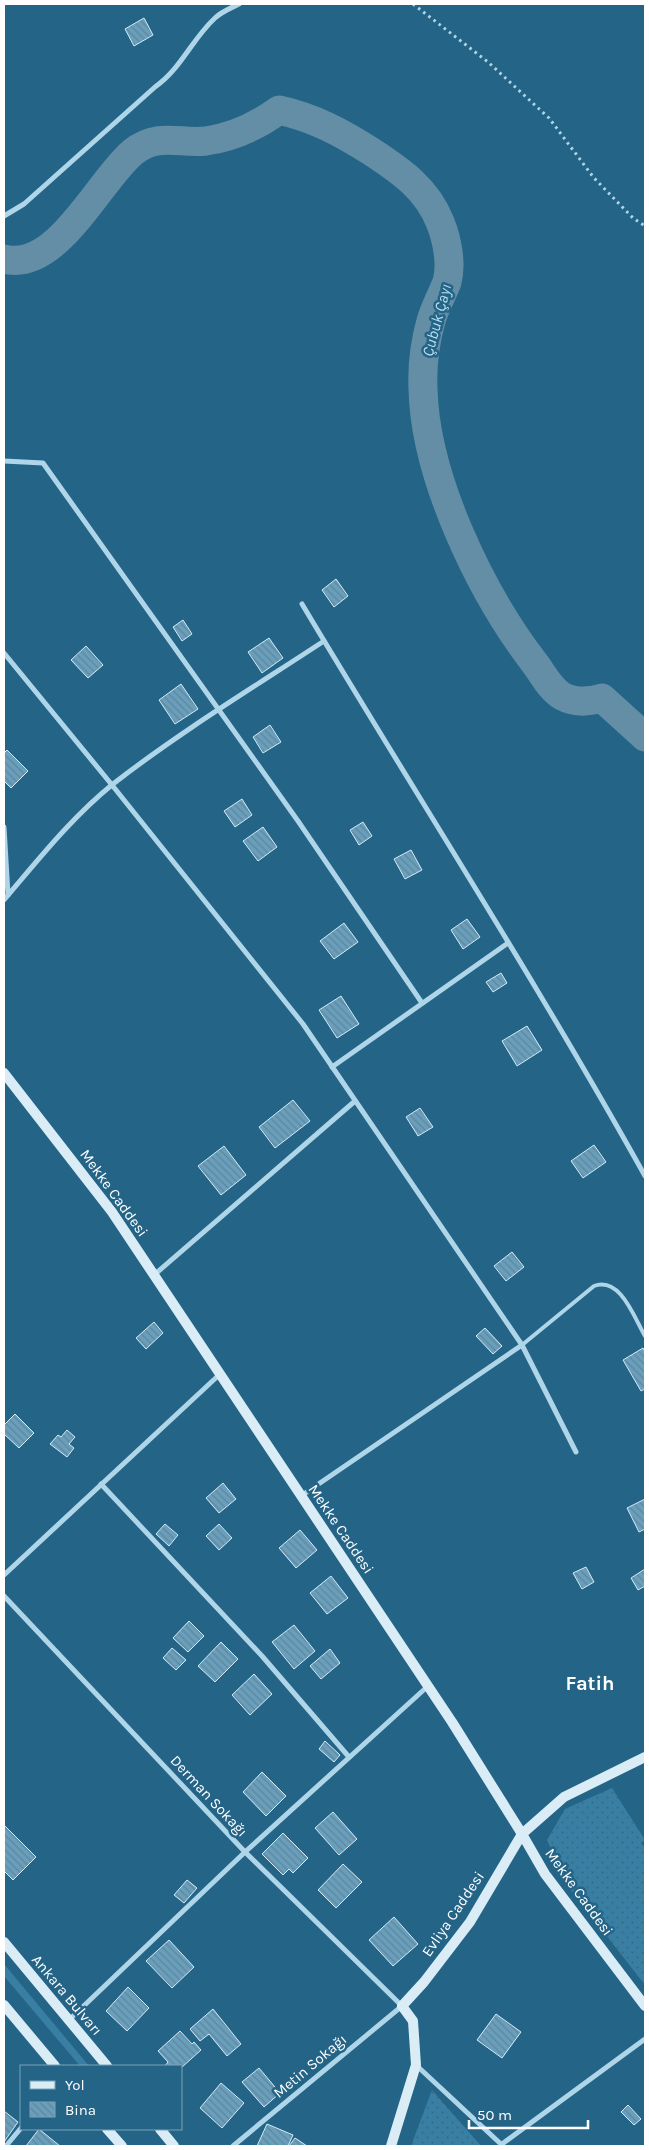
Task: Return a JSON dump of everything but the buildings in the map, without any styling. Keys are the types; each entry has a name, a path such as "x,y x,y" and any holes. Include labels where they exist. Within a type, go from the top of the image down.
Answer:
{"street":[{"path":"4,216 24,204 155,86 169,77 200,34 216,16 239,4"},
{"path":"4,461 43,463 298,821 422,1003"},
{"path":"302,604 582,1062 645,1176"},
{"path":"4,900 57,838 112,785 219,710 324,642"},
{"path":"4,653 303,1024 522,1345 576,1452"},
{"path":"4,827 8,895"},
{"path":"332,1066 508,943"},
{"name":"Mekke Caddesi","path":"4,1073 112,1212 428,1686 522,1834 545,1874 645,2006"},
{"path":"154,1275 356,1101"},
{"path":"301,1496 522,1345"},
{"path":"4,1575 220,1374"},
{"path":"101,1484 262,1656 349,1757"},
{"name":"Derman Sokağı","path":"4,1596 245,1852 402,2006"},
{"path":"69,2020 245,1852 428,1686"},
{"name":"Evliya Caddesi","path":"402,2006 424,1982 470,1922 522,1834 564,1797 645,1756"},
{"name":"Ankara Bulvarı","path":"4,1942 106,2065"},
{"path":"4,2005 54,2065"},
{"path":"391,2146 416,2065 413,2021 402,2006"},
{"name":"Metin Sokağı","path":"233,2146 402,2006"},
{"path":"416,2065 503,2145 645,2039"},
{"path":"6,2146 20,2129"},
{"path":"108,2130 122,2146"},
{"path":"161,2130 174,2146"}],"lane":[{"path":"522,1345 594,1286 600,1284 606,1284 617,1289 645,1336"}],"path":[{"path":"413,4 488,62 549,118 594,178 633,218 645,226"}],"shaded area":[{"path":"612,1788 645,1840 641,1843 645,1848 645,1985 567,1885 547,1840 565,1809"},
{"path":"4,1964 88,2065 79,2065 4,1976"},
{"path":"432,2090 481,2146 411,2146"}],"waterway":[{"name":"Çubuk Çayı","path":"4,259 23,260 42,252 59,239 76,221 120,165 142,146 151,142 169,140 196,142 226,137 254,126 279,110 304,117 339,132 393,166 420,190 435,210 447,244 449,260 447,282 434,311 429,329 424,363 423,389 426,423 434,459 459,532 475,567 513,633 553,689 562,696 577,701 602,698 645,737"}],"district":[{"name":"Fatih","path":"590,1683"}]}
